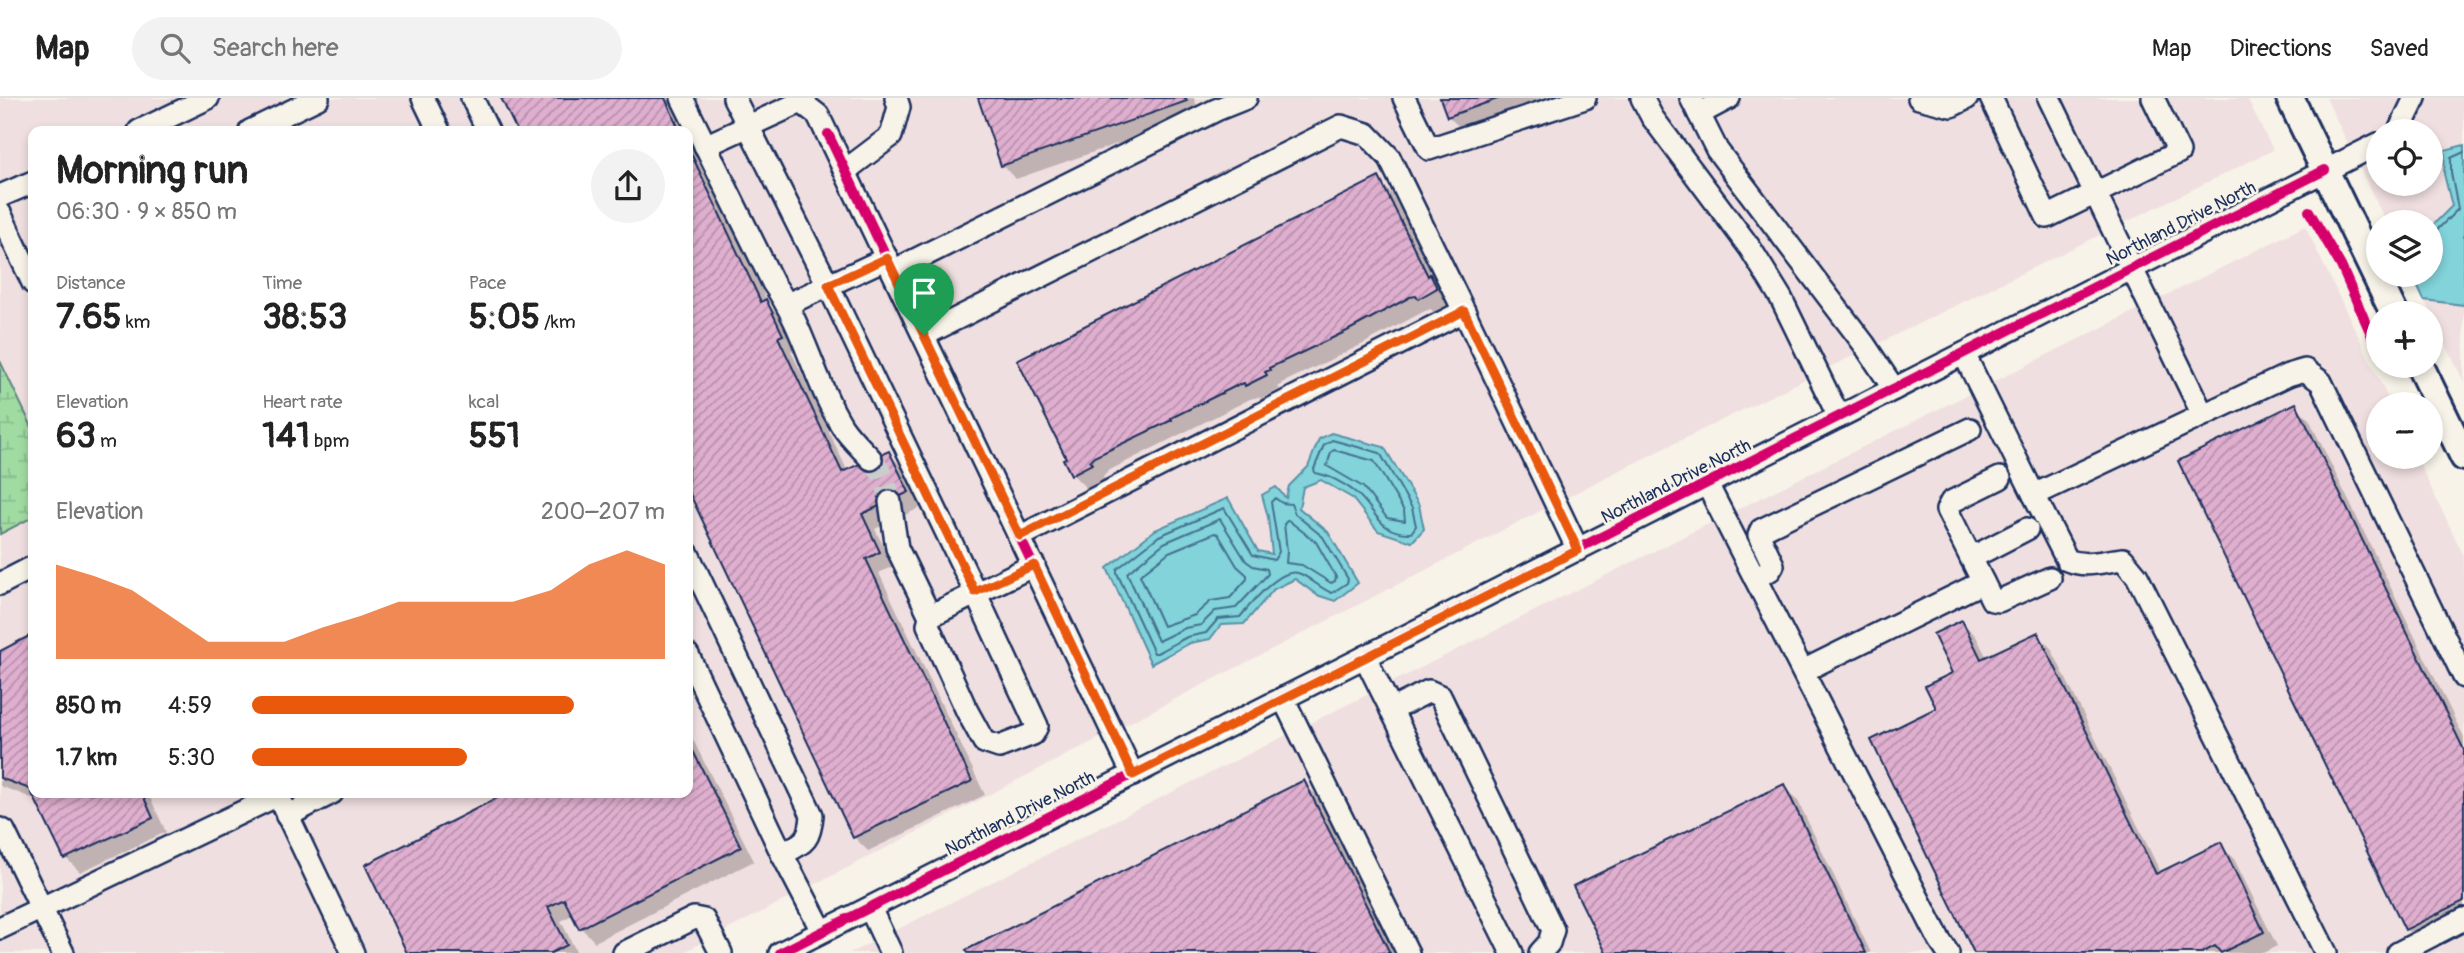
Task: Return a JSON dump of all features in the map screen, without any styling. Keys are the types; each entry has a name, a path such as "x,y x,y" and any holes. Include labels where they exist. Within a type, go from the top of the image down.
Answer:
{"main road":[{"path":"2290,98 2388,301"},
{"path":"2426,378 2464,457"}],"street":[{"path":"149,126 208,98"},
{"path":"260,126 318,98"},
{"path":"423,98 437,126"},
{"path":"472,98 486,126"},
{"path":"682,98 773,284 788,304 798,332 841,423 871,459"},
{"path":"734,98 828,285 975,592 1037,726 1033,734 999,747 984,742 928,625 930,616 897,548 890,502"},
{"path":"846,170 891,135 899,107 896,98"},
{"path":"1404,98 1429,149 1585,98"},
{"path":"1642,98 1651,117 1751,248 1781,298 1839,417"},
{"path":"1730,98 1695,106 1717,150 1864,344 1894,389"},
{"path":"1919,98 1951,106 1967,98"},
{"path":"1991,98 2047,217 2179,152 2153,98"},
{"path":"2049,98 2203,415"},
{"path":"2405,119 2415,98"},
{"path":"788,304 828,285 890,264 1236,100"},
{"path":"705,146 800,102 818,114 1133,775"},
{"path":"924,335 1341,127 1367,134 1389,157 1578,550"},
{"name":"Northland Drive North","path":"780,953 2366,150"},
{"path":"0,196 28,184"},
{"path":"0,214 28,272"},
{"path":"1020,536 1464,311"},
{"path":"1964,354 2067,560 2082,566 2123,559 2137,576 2326,953"},
{"path":"2034,495 2288,375 2305,370 2321,382 2464,677"},
{"path":"1752,571 1770,570 1773,565 1759,534 1761,530 1970,429"},
{"path":"2000,478 1951,502 1947,510 1992,600 1999,601 2050,578"},
{"path":"1707,484 1948,953"},
{"path":"1971,558 2027,529"},
{"path":"930,616 1034,565"},
{"path":"693,568 812,815 811,832 804,843 782,854"},
{"path":"0,584 28,570"},
{"path":"1803,671 1983,582"},
{"path":"1365,657 1512,953"},
{"path":"693,665 782,854 822,931"},
{"path":"1391,710 1429,691 1440,696 1553,930 1549,943 1540,953"},
{"path":"1283,698 1408,953"},
{"path":"0,928 269,798"},
{"path":"279,798 353,953"},
{"path":"287,816 322,798"},
{"path":"0,829 4,831 63,953"},
{"path":"870,908 891,953"},
{"path":"624,953 695,918 704,920 721,953"},
{"path":"2398,953 2464,919"}],"shaded area":[{"path":"0,98 2247,98 2273,150 1618,471 682,953 0,953"},
{"path":"2326,98 2464,98 2464,382 2443,339 2443,301 2425,301 2418,287 2443,287 2443,210 2380,210 2373,196 2443,196 2443,119 2366,119 2366,181"},
{"path":"2305,226 2366,352 2366,378 2378,378 2385,392 2366,392 2366,469 2422,469 2464,556 2464,953 850,953"}],"green space":[{"path":"0,361 28,419 28,520 0,534"}],"water":[{"path":"2464,145 2464,305 2424,300 2418,287 2443,287 2443,215 2452,206 2444,174 2445,150"},
{"path":"1331,433 1384,447 1419,505 1424,529 1412,542 1378,531 1352,498 1321,480 1303,487 1299,508 1328,532 1358,583 1335,601 1317,595 1295,579 1274,589 1244,624 1221,625 1210,639 1190,643 1151,664 1107,568 1155,530 1228,498 1258,551 1272,554 1268,517 1262,495 1276,487 1286,498 1289,486 1308,467 1319,439"}],"building":[{"path":"501,98 665,98 678,126 515,126"},
{"path":"978,98 1186,98 1187,101 1001,166"},
{"path":"1440,98 1500,98 1447,117"},
{"path":"693,158 761,302 766,299 783,335 778,337 842,472 889,451 909,492 862,514 880,552 866,559 972,781 853,838 693,501"},
{"path":"1379,177 1428,276 1430,274 1437,288 1418,299 1416,296 1410,297 1269,368 1270,370 1265,372 1267,375 1245,386 1244,383 1236,386 1094,457 1090,461 1092,464 1071,475 1063,459 1066,458 1017,360"},
{"path":"2296,403 2464,750 2464,901 2405,930 2178,461"},
{"path":"1962,620 1981,659 2038,632 2156,874 2221,842 2264,932 2221,953 2215,946 2202,953 1974,953 1871,740 1936,708 1925,686 1952,673 1933,634"},
{"path":"28,637 28,788 0,778 0,651"},
{"path":"693,751 741,847 579,929 564,899 548,907 567,945 551,953 407,953 365,865 497,798 693,798"},
{"path":"1304,780 1390,953 968,953 966,950"},
{"path":"1784,784 1866,953 1606,953 1573,886"},
{"path":"34,798 144,798 153,818 64,859"}],"tunnel":[{"path":"871,459 884,479 890,502"}],"cycle path":[{"path":"828,134 1133,775"},
{"path":"780,953 2325,170"},
{"path":"2309,211 2341,266 2366,323"}],"route":[{"path":"887,258 924,335 1020,536 1464,311 1578,550 1133,775 1034,565 975,592 828,285 887,258"}]}
